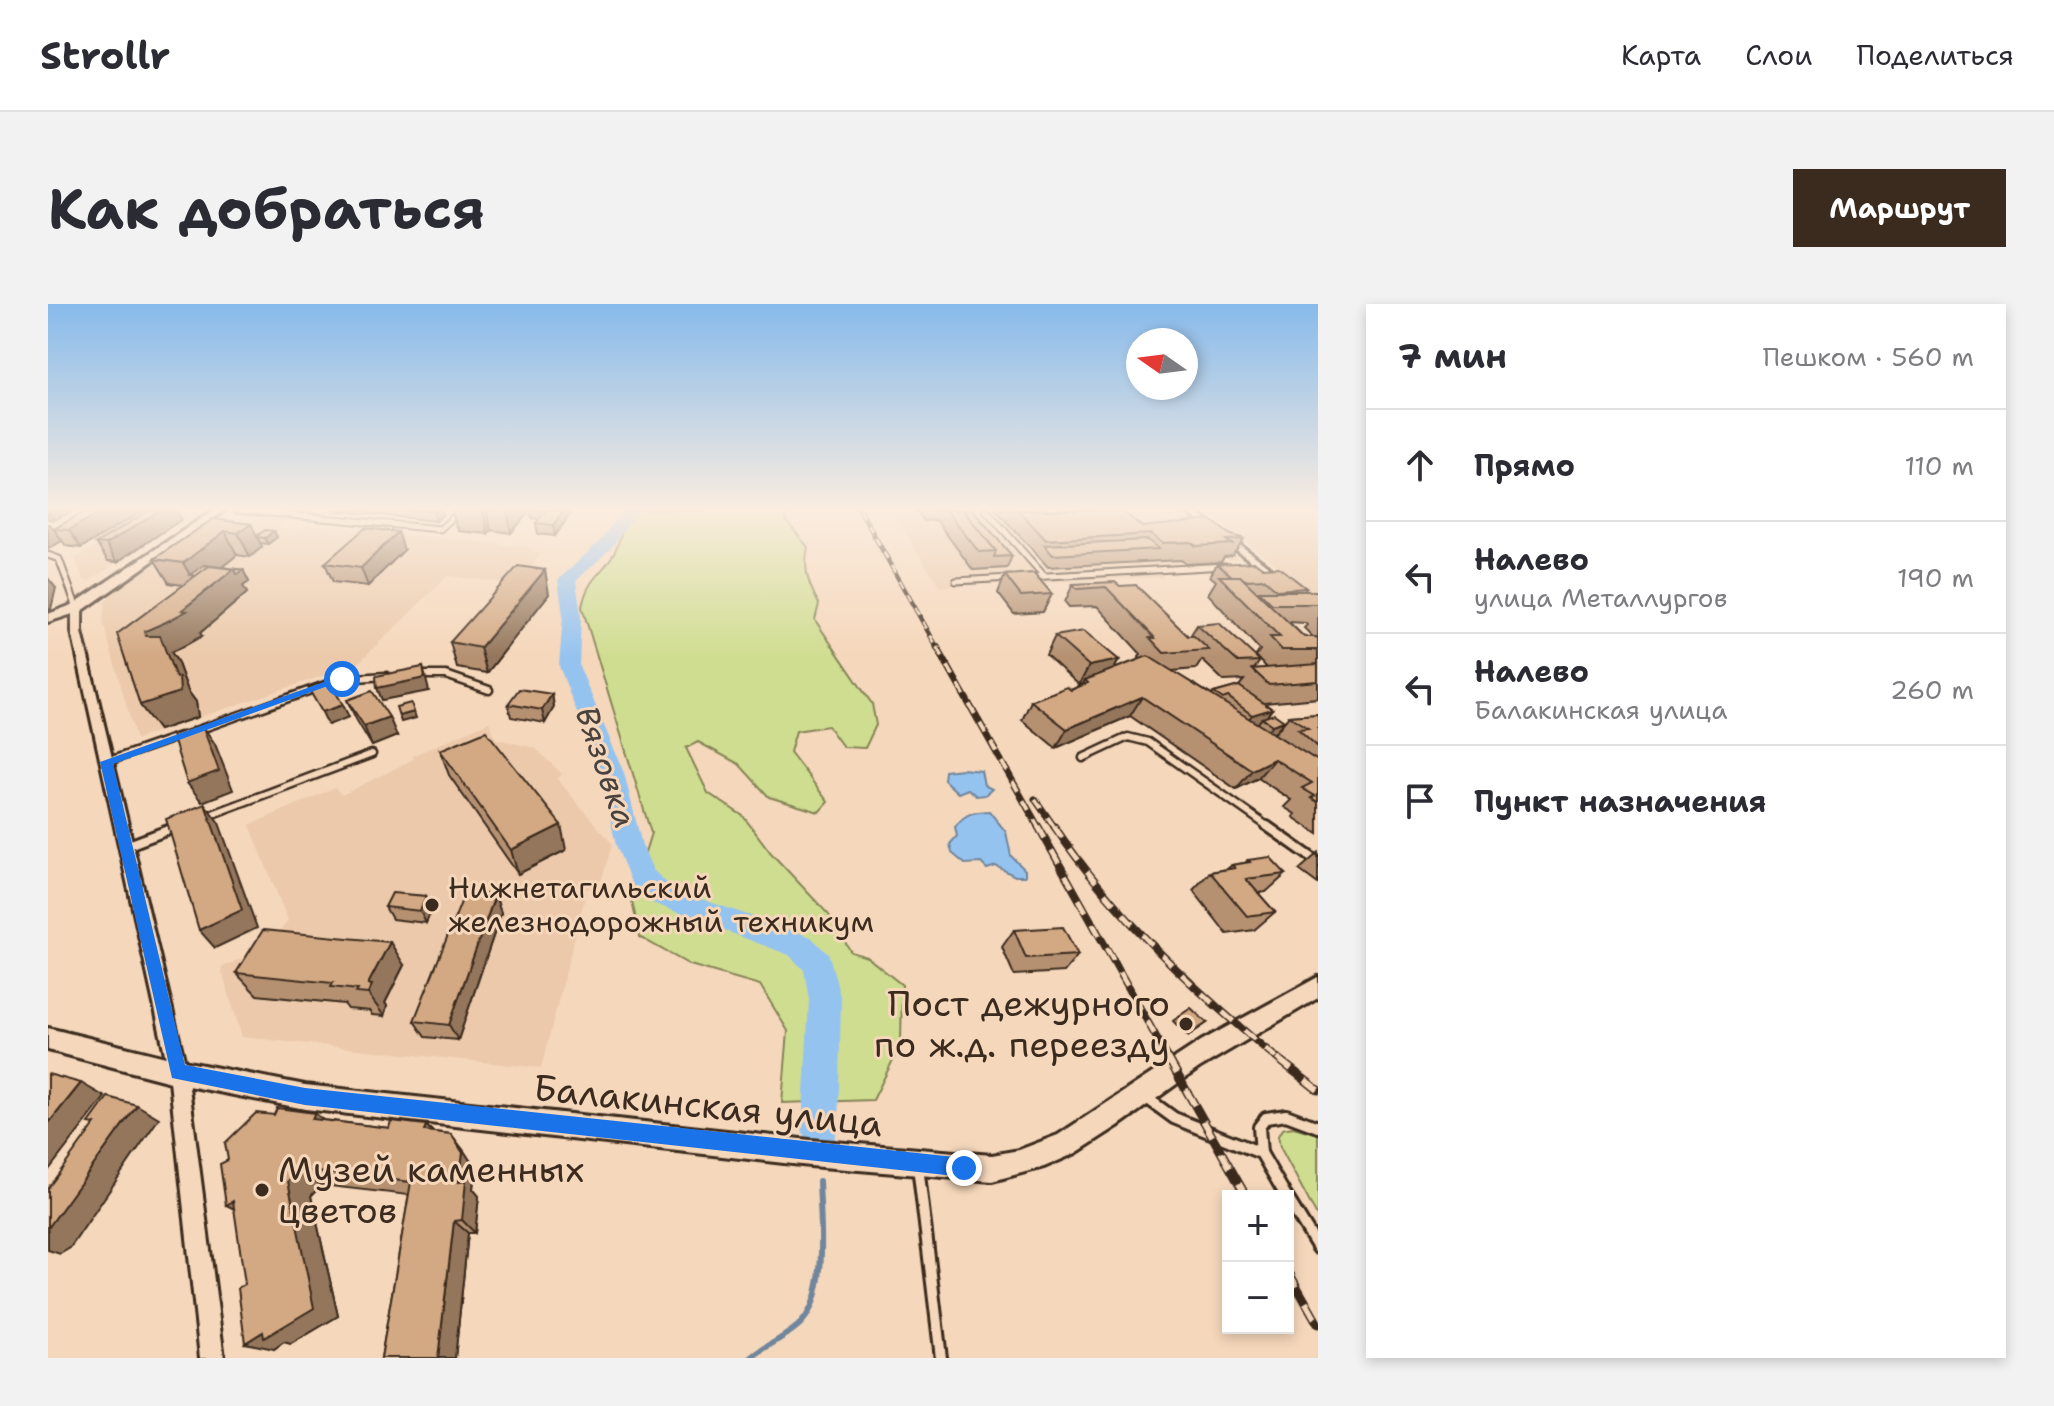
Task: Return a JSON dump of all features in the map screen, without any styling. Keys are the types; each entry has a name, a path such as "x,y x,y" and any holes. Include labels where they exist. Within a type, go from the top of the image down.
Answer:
{"street":[{"path":"48,618 77,608 148,559"},
{"path":"1253,559 1295,590"},
{"path":"77,608 77,632 178,1072 212,1358"},
{"name":"Балакинская улица","path":"48,1039 178,1072 305,1097 918,1164 992,1168 1042,1158 1061,1150 1175,1071 1318,987"}],"lane":[{"path":"59,559 70,597 77,608"},
{"path":"1029,559 1044,576"},
{"path":"1244,565 1259,564"},
{"path":"956,581 1229,566"},
{"path":"403,676 446,675 489,690"},
{"path":"106,762 342,679 391,676"},
{"path":"1083,758 1128,737 1148,742 1318,862"},
{"path":"198,819 372,754"},
{"path":"126,846 184,824"},
{"path":"1143,1094 1174,1118 1261,1153"},
{"path":"1283,1190 1261,1153 1259,1127 1266,1118 1286,1115 1318,1127"},
{"path":"918,1164 941,1358"},
{"path":"1294,1209 1318,1248"}],"shaded area":[{"path":"75,559 123,559 89,581 84,580"},
{"path":"160,559 537,559 529,571 507,583 448,576 357,664 136,739 103,622 105,602 115,590"},
{"path":"922,559 1237,559 1155,567 1164,577 940,587"},
{"path":"1269,559 1318,559 1318,596"},
{"name":"Нижнетагильский железнодорожный техникум","path":"489,722 496,739 535,748 562,774 557,779 612,844 602,879 587,889 541,1068 242,1037 221,968 268,946 288,921 250,825 335,788 342,795 414,759 412,756"}],"green space":[{"path":"806,559 808,576 819,604 815,620 872,704 876,725 865,748 843,747 828,726 796,731 790,752 828,802 819,812 769,797 739,764 698,742 686,748 708,793 743,816 771,853 829,915 851,952 867,957 902,985 901,1044 873,1100 782,1103 788,1031 760,985 690,965 640,937 631,897 651,833 582,607 591,583 609,561"},
{"path":"1293,1127 1318,1134 1318,1218 1280,1147 1278,1136 1282,1129"}],"water":[{"path":"945,771 981,771 984,785 992,789 985,795 976,796 968,789 958,793 944,780"},
{"path":"989,811 1006,832 1011,856 1025,870 1025,876 1015,876 996,866 987,869 981,863 965,864 952,853 950,844 957,836 955,827 959,822 970,814"}],"building":[{"path":"155,559 188,559 183,563"},
{"path":"329,559 370,559 361,568 325,563"},
{"path":"1255,562 1263,568 1279,567 1306,588 1277,590 1264,579 1245,580 1232,576 1217,564"},
{"path":"204,565 243,570 237,574 234,569 209,566 196,576 190,575"},
{"path":"209,566 234,569 182,610 187,611 145,631 146,636 160,636 176,678 179,677 180,692 140,705 117,634"},
{"path":"518,566 545,570 480,648 450,642"},
{"path":"1034,573 1052,594 1021,596 1005,575"},
{"path":"1219,576 1240,576 1304,637 1316,637 1318,650 1282,650 1270,637 1280,637"},
{"path":"1115,582 1120,586 1136,585 1188,636 1194,636 1209,650 1164,653 1150,638 1155,638 1106,587 1077,589 1073,584"},
{"path":"1259,591 1318,591 1318,604 1272,604"},
{"path":"1219,623 1260,661 1238,662 1197,625"},
{"path":"1084,631 1119,660 1089,666 1055,636"},
{"path":"1148,656 1318,761 1318,802 1311,798 1315,796 1302,788 1312,783 1274,759 1252,770 1142,697 1067,729 1031,701 1067,687 1071,690 1088,683 1085,680"},
{"path":"1318,664 1318,681 1269,685 1252,669"},
{"path":"423,667 425,678 377,688 376,676"},
{"path":"329,680 343,705 322,712 308,688"},
{"path":"1239,686 1272,709 1252,715 1228,697 1223,699 1214,693"},
{"path":"519,689 552,694 542,710 508,704"},
{"path":"372,691 389,717 364,726 347,700"},
{"path":"411,703 414,712 399,716 396,707"},
{"path":"1274,714 1284,721 1272,725 1262,718"},
{"path":"1318,714 1318,747 1298,729 1308,728 1289,716"},
{"path":"202,725 219,771 187,783 172,735"},
{"path":"486,731 561,825 511,850 440,750"},
{"path":"205,804 242,910 199,930 166,819"},
{"path":"1270,857 1286,874 1246,879 1275,912 1247,916 1210,872 1235,868 1232,865 1250,862 1248,860"},
{"path":"465,892 495,895 449,1025 414,1021"},
{"path":"392,893 426,896 420,911 385,907"},
{"path":"1063,927 1078,955 1026,958 1014,930"},
{"path":"263,930 390,942 368,984 372,985 368,994 356,993 358,990 331,987 333,983 236,973"},
{"path":"1191,1008 1207,1023 1195,1031 1179,1016"},
{"path":"48,1074 81,1083 48,1124"},
{"path":"108,1097 137,1105 48,1228 48,1188 95,1124 89,1123"},
{"path":"277,1108 315,1113 312,1119 389,1128 391,1121 426,1125 424,1131 451,1134 463,1153 459,1182 466,1181 462,1220 454,1221 438,1358 381,1358 411,1182 299,1170 288,1181 314,1308 264,1338 263,1332 245,1343 238,1288 245,1284 233,1201 226,1205 220,1164 228,1160 225,1143 256,1113 274,1115"}],"waterway":[{"name":"Вязовка","path":"589,559 567,580 572,615 569,666 612,773 629,845 642,877 660,894 800,946 818,964 825,1000 820,1130"},
{"path":"751,1358 796,1327 811,1309 820,1274 819,1181"}],"railway":[{"path":"888,559 938,649"},
{"path":"937,647 1039,828"},
{"path":"1035,799 1055,828"},
{"path":"1038,826 1169,1060"},
{"path":"1054,826 1103,891 1158,951 1279,1060"},
{"path":"1168,1058 1243,1190"},
{"path":"1277,1058 1318,1090"},
{"path":"1294,1282 1318,1324"}],"place":[{"name":"Нижнетагильский железнодорожный техникум","path":"432,905"},
{"name":"Пост дежурного по ж.д. переезду","path":"1186,1024"},
{"name":"Музей каменных цветов","path":"262,1190"}],"route":[{"path":"342,679 106,762 178,1072 305,1097 964,1168"}]}
